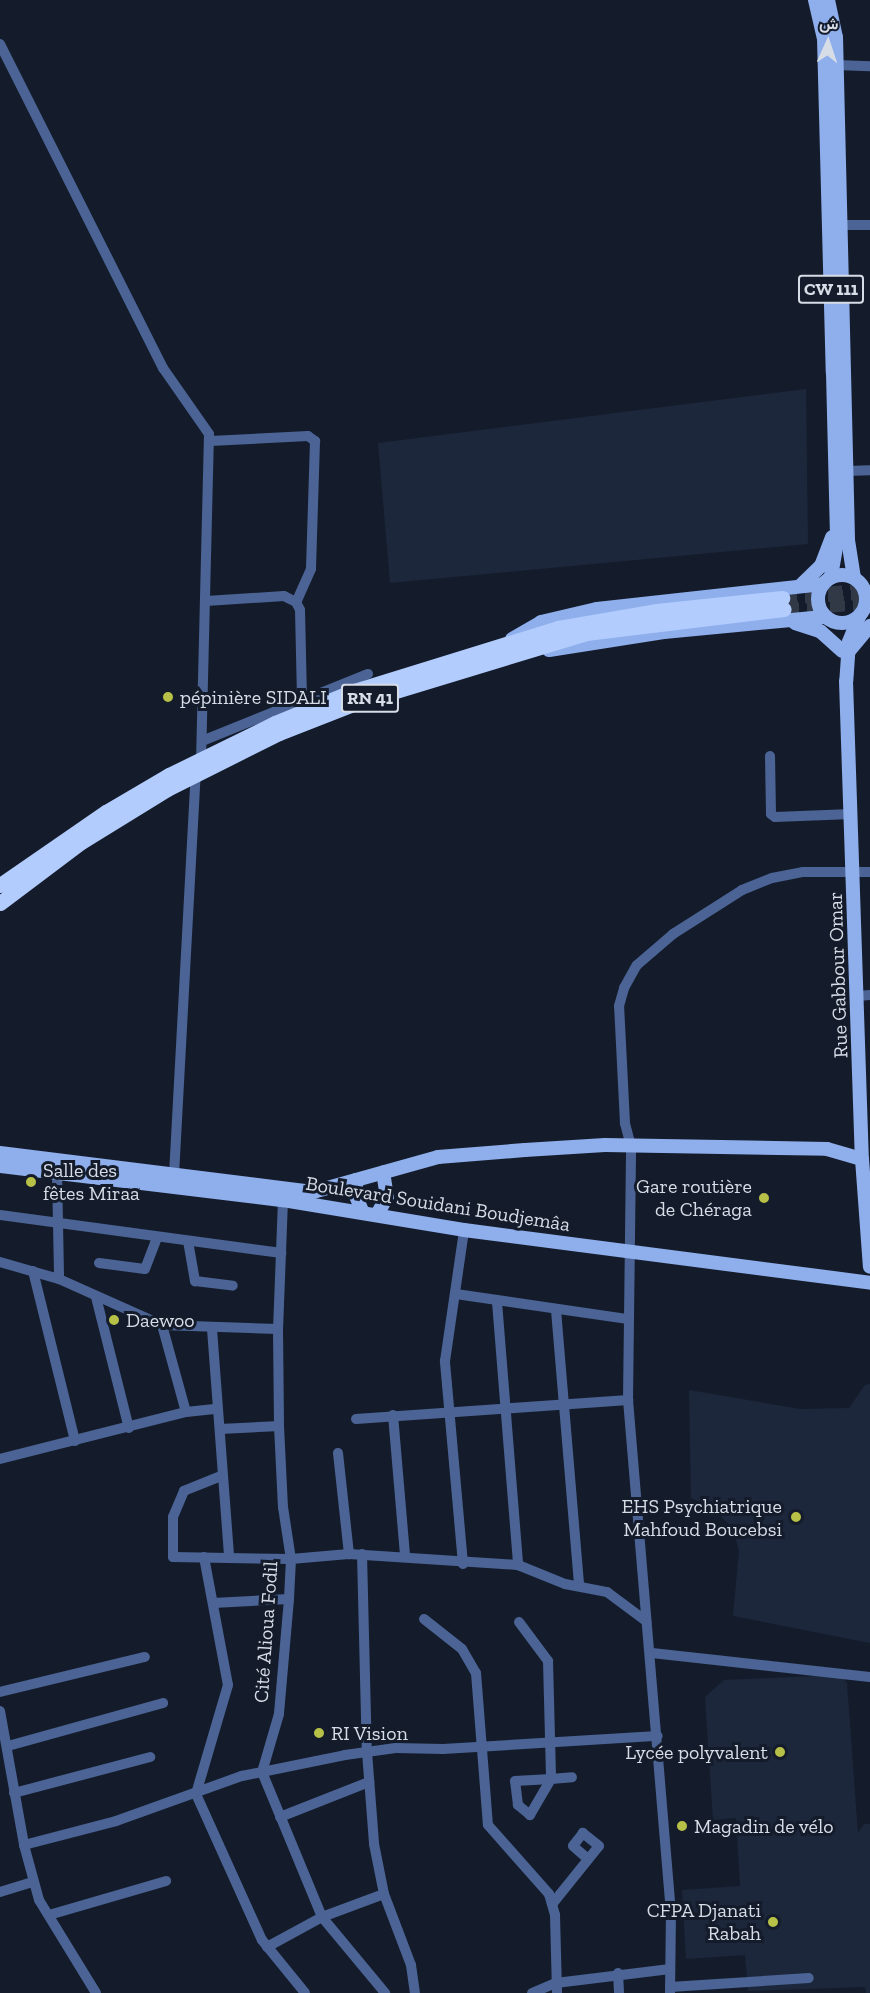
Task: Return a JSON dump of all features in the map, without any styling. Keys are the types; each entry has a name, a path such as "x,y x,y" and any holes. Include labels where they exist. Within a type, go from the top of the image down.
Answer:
{"highway":[{"name":"RN 41","path":"0,885 106,812 199,766 327,714 510,647 611,628 784,609"},
{"name":"RN 41","path":"0,903 81,842 199,766"}],"main road":[{"name":"CW 111","path":"825,4 836,65 848,548 860,579"},
{"name":"CW 111","path":"825,4 824,38 837,508 837,549 827,581"},
{"path":"800,586 827,554 837,508"},
{"path":"510,647 542,622 597,609 860,579 866,601 865,618 842,623 784,609"},
{"path":"827,581 817,597 827,619"},
{"path":"784,609 820,631 845,652"},
{"name":"Rue Gabbour Omar","path":"845,652 865,618"},
{"name":"Rue Gabbour Omar","path":"827,619 845,652 855,870 864,996 866,1133 862,1159 869,1264"},
{"name":"Boulevard Souidani Boudjemâa","path":"0,1153 313,1192 455,1154 630,1146 827,1149 862,1159"},
{"name":"Boulevard Souidani Boudjemâa","path":"0,1166 283,1200 378,1213 464,1230 870,1283"},
{"path":"378,1213 387,1190 383,1172"},
{"path":"356,1180 356,1196 362,1211"},
{"path":"845,1281 869,1264"}],"street":[{"path":"0,44 163,368 206,428 210,441 202,741 174,1175"},
{"path":"836,65 870,66"},
{"path":"840,225 870,225"},
{"path":"210,441 308,436 315,441 311,569 296,602"},
{"path":"846,471 870,470"},
{"path":"206,601 284,596 296,602 300,610 302,701"},
{"path":"202,741 368,674"},
{"path":"770,756 771,814 775,817 852,814"},
{"path":"809,1978 670,1990 672,1931 652,1653 646,1622 628,1400 630,1146 625,1123 620,1006 624,988 637,965 673,934 742,890 793,874 855,870 870,872"},
{"path":"57,1172 56,1223 59,1279"},
{"name":"Cité Alioua Fodil","path":"262,1772 279,1714 291,1559 283,1507 279,1426 278,1329 283,1200"},
{"path":"0,1215 281,1253"},
{"path":"463,1564 445,1361 464,1230"},
{"path":"99,1263 145,1269 157,1237"},
{"path":"188,1241 195,1281 233,1286"},
{"path":"0,1262 59,1279 162,1325 212,1329 278,1329"},
{"path":"33,1271 75,1441"},
{"path":"456,1294 497,1302 628,1319"},
{"path":"96,1297 129,1428"},
{"path":"497,1302 518,1565"},
{"path":"556,1310 579,1586"},
{"path":"162,1325 186,1412"},
{"path":"212,1329 220,1429 221,1476 229,1556"},
{"path":"356,1419 504,1406 628,1400"},
{"path":"0,1459 186,1412 218,1409"},
{"path":"393,1415 405,1555"},
{"path":"220,1429 279,1426"},
{"path":"338,1454 349,1554"},
{"path":"221,1476 184,1491 173,1517 173,1557 229,1556 291,1559 362,1554 405,1555 463,1564 518,1565 579,1586 607,1592 646,1622"},
{"path":"362,1554 367,1752 374,1844 384,1894 411,1965 415,1993"},
{"path":"204,1557 228,1685 196,1794 267,1947 305,1993"},
{"path":"213,1603 289,1599"},
{"path":"424,1618 462,1649 476,1673 488,1825 545,1887 553,1903 556,1988"},
{"path":"519,1622 548,1661 551,1779 572,1777"},
{"path":"652,1653 870,1677"},
{"path":"0,1692 146,1657"},
{"path":"8,1746 163,1703"},
{"path":"0,1711 24,1845 33,1882 49,1915 96,1993"},
{"path":"24,1845 116,1821 262,1772 367,1752 658,1736"},
{"path":"14,1793 150,1757"},
{"path":"262,1772 322,1917 385,1993"},
{"path":"280,1817 369,1782"},
{"path":"553,1903 588,1859"},
{"path":"49,1915 166,1881"},
{"path":"0,1892 33,1882"},
{"path":"267,1947 322,1917 384,1894"},
{"path":"532,1993 618,1973 670,1969"},
{"path":"618,1973 619,1993"}],"shaded area":[{"path":"806,389 808,544 390,583 378,443"},
{"name":"EHS Psychiatrique Mahfoud Boucebsi","path":"870,1384 870,1643 733,1616 739,1550 732,1527 711,1507 691,1498 689,1390 800,1409 849,1408 865,1385"},
{"path":"815,1676 843,1678 847,1683 858,1833 864,1824 870,1824 870,1993 866,1993 865,1987 748,1991 745,1955 686,1959 682,1890 740,1886 736,1818 713,1820 705,1697 724,1680"}],"tunnel":[{"path":"782,598 870,590"},
{"path":"784,609 870,601"}],"place":[{"name":"pépinière SIDALI","path":"168,697"},
{"name":"Salle des fêtes Miraa","path":"31,1182"},
{"name":"Gare routière de Chéraga","path":"764,1198"},
{"name":"Daewoo","path":"114,1320"},
{"name":"EHS Psychiatrique Mahfoud Boucebsi","path":"796,1517"},
{"name":"RI Vision","path":"319,1733"},
{"name":"Lycée polyvalent","path":"780,1752"},
{"name":"Magadin de vélo","path":"682,1826"},
{"name":"CFPA Djanati Rabah","path":"773,1922"}]}
